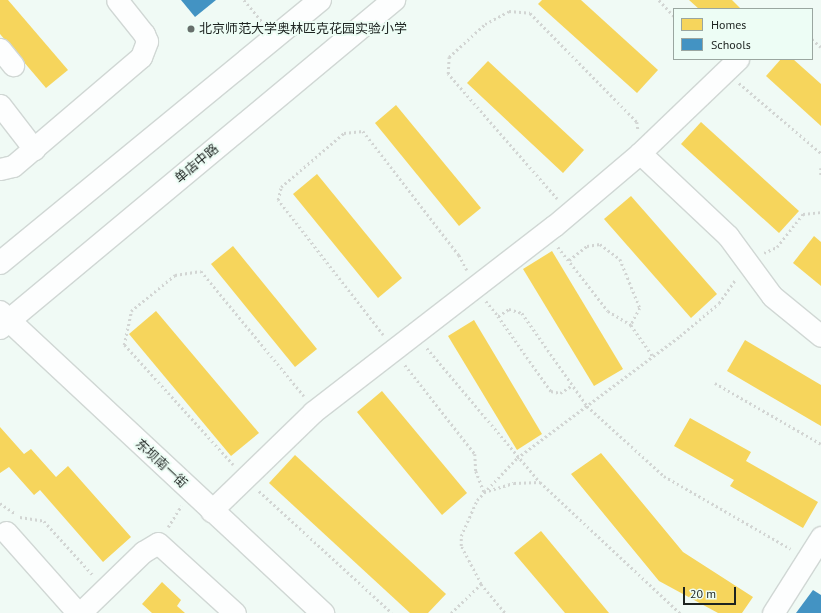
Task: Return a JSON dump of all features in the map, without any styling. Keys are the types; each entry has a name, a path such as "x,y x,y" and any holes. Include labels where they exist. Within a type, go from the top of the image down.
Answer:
{"street":[{"path":"0,169 13,166 34,149 144,51 147,41 144,34 117,0"},
{"path":"0,263 320,0"},
{"name":"单店中路","path":"3,321 394,0"},
{"path":"211,511 313,412 392,349 547,232 640,153 732,65"},
{"path":"0,105 34,149"},
{"path":"640,153 728,236 772,296 821,336"},
{"name":"东坝南一街","path":"3,321 323,613"},
{"path":"6,532 79,613 158,543 235,613"},
{"path":"773,613 821,537"}],"path":[{"path":"244,0 275,38"},
{"path":"660,0 673,15"},
{"path":"569,213 448,74 449,57 485,24 509,11 530,13 637,122 640,153"},
{"path":"813,40 821,48"},
{"path":"732,65 821,153"},
{"path":"484,492 476,471 475,454 392,349 378,326 278,200 281,187 344,133 363,131 459,255 474,286 498,316 551,391 560,393 571,386"},
{"path":"821,168 821,175"},
{"path":"505,613 481,584 467,563 461,536 472,507 484,492 517,458 587,406 604,389 652,355 719,303 748,262 777,247 803,214 821,212"},
{"path":"547,232 608,311 631,325 652,355"},
{"path":"569,260 587,246 600,244 620,259 640,308 631,325"},
{"path":"313,412 301,391 201,271 175,276 131,311 124,345 245,478 392,613"},
{"path":"498,316 510,309 522,313 571,386 587,406 664,476 808,558"},
{"path":"415,332 517,458 540,482 680,613"},
{"path":"715,383 821,444"},
{"path":"484,492 514,483 540,482"},
{"path":"158,543 190,491"},
{"path":"0,502 21,518 44,521 105,589"},
{"path":"451,613 481,584"}],"building: Homes":[{"path":"0,0 8,0 68,70 46,88 0,34"},
{"path":"542,0 581,0 658,70 637,93 538,4"},
{"path":"689,0 732,0 740,8 698,8"},
{"path":"780,60 794,60 821,84 821,126 766,76"},
{"path":"488,61 584,150 563,173 467,83"},
{"path":"396,105 481,208 459,226 375,123"},
{"path":"701,122 799,211 779,233 681,144"},
{"path":"317,174 402,278 378,298 293,194"},
{"path":"631,196 717,294 691,318 604,219"},
{"path":"814,236 821,242 821,286 793,263"},
{"path":"233,246 317,349 295,367 211,264"},
{"path":"552,251 623,369 594,386 523,269"},
{"path":"156,311 259,433 231,456 129,334"},
{"path":"474,320 542,434 517,450 448,336"},
{"path":"745,340 821,385 821,426 727,371"},
{"path":"382,391 467,493 442,515 357,412"},
{"path":"690,418 751,452 746,461 818,502 803,528 730,486 734,480 674,446"},
{"path":"0,427 24,454 31,449 56,477 68,466 131,537 103,562 40,490 34,495 9,467 0,473"},
{"path":"601,453 683,552 753,597 742,613 718,613 659,581 571,474"},
{"path":"295,455 446,594 428,613 410,613 269,483"},
{"path":"541,531 609,613 565,613 514,553"},
{"path":"162,582 181,600 177,606 185,613 152,613 142,604"}],"building: Schools":[{"path":"181,0 216,0 195,17"},
{"path":"813,590 821,595 821,613 796,613"}],"place":[{"name":"北京师范大学奥林匹克花园实验小学","path":"191,29"}]}
